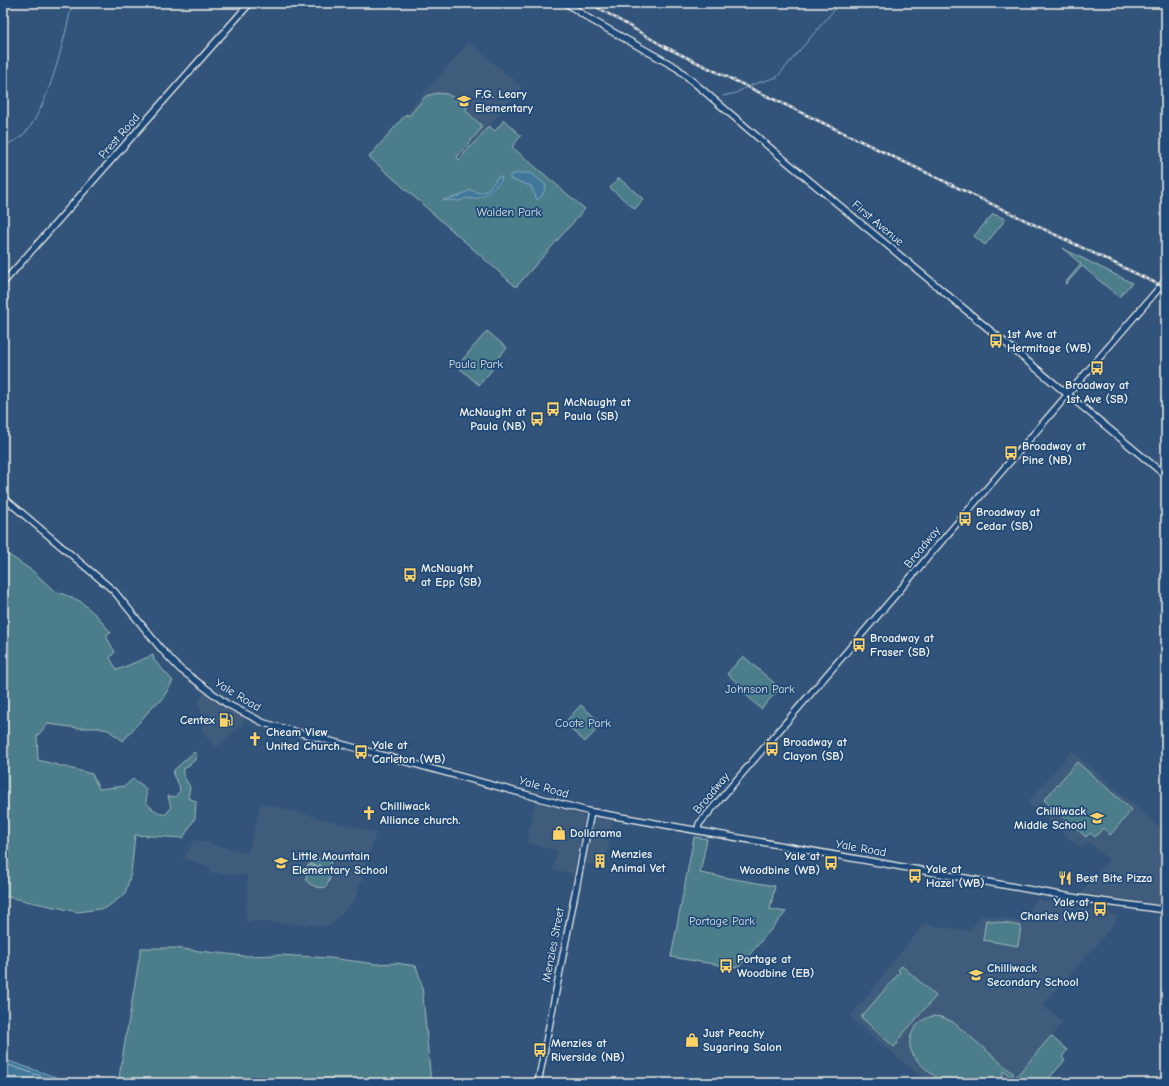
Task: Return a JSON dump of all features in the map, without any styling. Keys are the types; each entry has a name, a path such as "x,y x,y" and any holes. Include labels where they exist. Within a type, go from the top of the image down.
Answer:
{"street":[{"name":"Prest Road","path":"3,283 250,3"},
{"name":"First Avenue","path":"566,3 588,18 677,68 764,143 1166,476"},
{"name":"Broadway","path":"698,830 699,824 704,818 1066,394 1166,280"},
{"name":"Yale Road","path":"3,497 114,591 131,609 155,642 174,663 209,691 240,711 264,723 591,812 708,831 1077,898 1166,910"},
{"name":"Menzies Street","path":"538,1083 591,812"},
{"path":"704,818 708,831"}],"shaded area":[{"name":"F.G. Leary Elementary","path":"469,42 522,87 460,160 406,114"},
{"path":"205,692 244,718 243,725 216,747 203,732 199,699"},
{"name":"Chilliwack Middle School","path":"1072,751 1166,833 1166,904 1127,903 1081,896 1082,892 1109,860 1088,842 1082,849 1028,803"},
{"path":"535,802 583,815 584,821 573,873 553,870 557,850 527,843"},
{"name":"Little Mountain Elementary School","path":"261,803 377,833 374,838 356,898 330,926 245,921 248,875 210,873 210,867 183,858 195,840 248,853"},
{"path":"597,817 613,820 605,865 597,866 585,863 593,820"},
{"name":"Chilliwack Secondary School","path":"1036,899 1117,915 1115,923 1043,1005 1063,1023 1011,1083 928,1083 850,1017 924,924 970,931 982,915 1024,922"}],"green space":[{"name":"Walden Park","path":"437,93 447,94 467,105 466,111 481,125 481,129 457,157 459,160 489,126 495,131 504,120 521,136 512,147 585,209 516,287 369,157 406,114 409,116 426,96"},
{"path":"619,178 643,199 635,209 610,188"},
{"path":"993,214 1006,219 985,245 974,236"},
{"path":"1062,248 1132,283 1119,297 1082,266 1066,284 1065,283 1081,264"},
{"name":"Paula Park","path":"487,331 507,348 489,368 492,370 479,385 457,366"},
{"path":"3,551 34,572 53,590 80,601 97,616 111,633 107,634 107,638 115,652 110,658 117,670 153,655 154,660 173,681 161,701 154,705 123,741 108,730 48,724 37,736 38,760 92,774 99,789 125,786 133,779 145,788 146,802 154,810 165,815 171,808 168,796 175,797 180,791 179,785 173,775 174,770 194,752 197,755 195,760 183,770 183,775 190,787 188,798 196,801 195,818 183,838 135,835 131,873 125,894 106,908 78,912 3,896"},
{"name":"Johnson Park","path":"743,656 780,688 761,709 744,693 744,688 727,674"},
{"name":"Coote Park","path":"581,705 602,724 585,742 564,723"},
{"path":"1077,762 1132,810 1110,835 1103,828 1095,837 1090,833 1086,837 1044,800"},
{"name":"Portage Park","path":"694,837 707,839 700,873 775,886 770,909 786,912 738,968 671,957"},
{"path":"311,857 331,861 327,873 330,878 326,887 321,888 315,886 306,880 308,865 320,868 320,864 319,867 310,864"},
{"path":"986,920 1021,926 1018,946 983,940"},
{"path":"141,948 174,948 244,956 280,955 330,958 376,964 396,963 416,966 422,985 431,1083 118,1083"},
{"path":"902,966 936,996 897,1041 898,1043 894,1047 861,1017 900,972 898,970"},
{"path":"933,1016 942,1017 953,1022 1014,1074 1011,1077 1003,1071 1002,1083 943,1083 923,1067 913,1054 910,1047 910,1039 915,1028 919,1023"},
{"path":"1051,1036 1067,1050 1062,1057 1065,1060 1045,1083 1024,1083 1016,1077"}],"water":[{"path":"531,173 545,184 546,186 542,196 537,200 531,186 510,179 510,175"},
{"path":"498,177 502,177 501,181 481,197 471,199 465,198 460,201 443,200 459,196 470,190 480,193 488,190"},
{"path":"3,1059 73,1083 13,1083 3,1079"}],"waterway":[{"path":"3,146 17,140 24,134 33,123 41,108 60,53 72,3"},
{"path":"751,85 777,77 840,3"},
{"path":"723,96 736,93 745,88"}],"railway":[{"path":"590,3 665,47 1166,288"}],"place":[{"name":"F.G. Leary Elementary","path":"464,101"},
{"name":"1st Ave at Hermitage (WB)","path":"996,341"},
{"name":"Broadway at 1st Ave (SB)","path":"1097,368"},
{"name":"McNaught at Paula (SB)","path":"553,409"},
{"name":"McNaught at Paula (NB)","path":"537,419"},
{"name":"Broadway at Pine (NB)","path":"1011,453"},
{"name":"Broadway at Cedar (SB)","path":"965,519"},
{"name":"McNaught at Epp (SB)","path":"410,575"},
{"name":"Broadway at Fraser (SB)","path":"859,645"},
{"name":"Centex","path":"226,720"},
{"name":"Cheam View United Church","path":"255,739"},
{"name":"Broadway at Clayon (SB)","path":"772,749"},
{"name":"Yale at Carleton (WB)","path":"361,752"},
{"name":"Chilliwack Alliance church.","path":"369,813"},
{"name":"Chilliwack Middle School","path":"1097,818"},
{"name":"Dollarama","path":"559,833"},
{"name":"Menzies Animal Vet","path":"600,861"},
{"name":"Little Mountain Elementary School","path":"281,863"},
{"name":"Yale at Woodbine (WB)","path":"831,863"},
{"name":"Yale at Hazel (WB)","path":"915,876"},
{"name":"Best Bite Pizza","path":"1065,878"},
{"name":"Yale at Charles (WB)","path":"1100,909"},
{"name":"Portage at Woodbine (EB)","path":"726,966"},
{"name":"Chilliwack Secondary School","path":"976,975"},
{"name":"Just Peachy Sugaring Salon","path":"692,1040"},
{"name":"Menzies at Riverside (NB)","path":"540,1050"}]}
